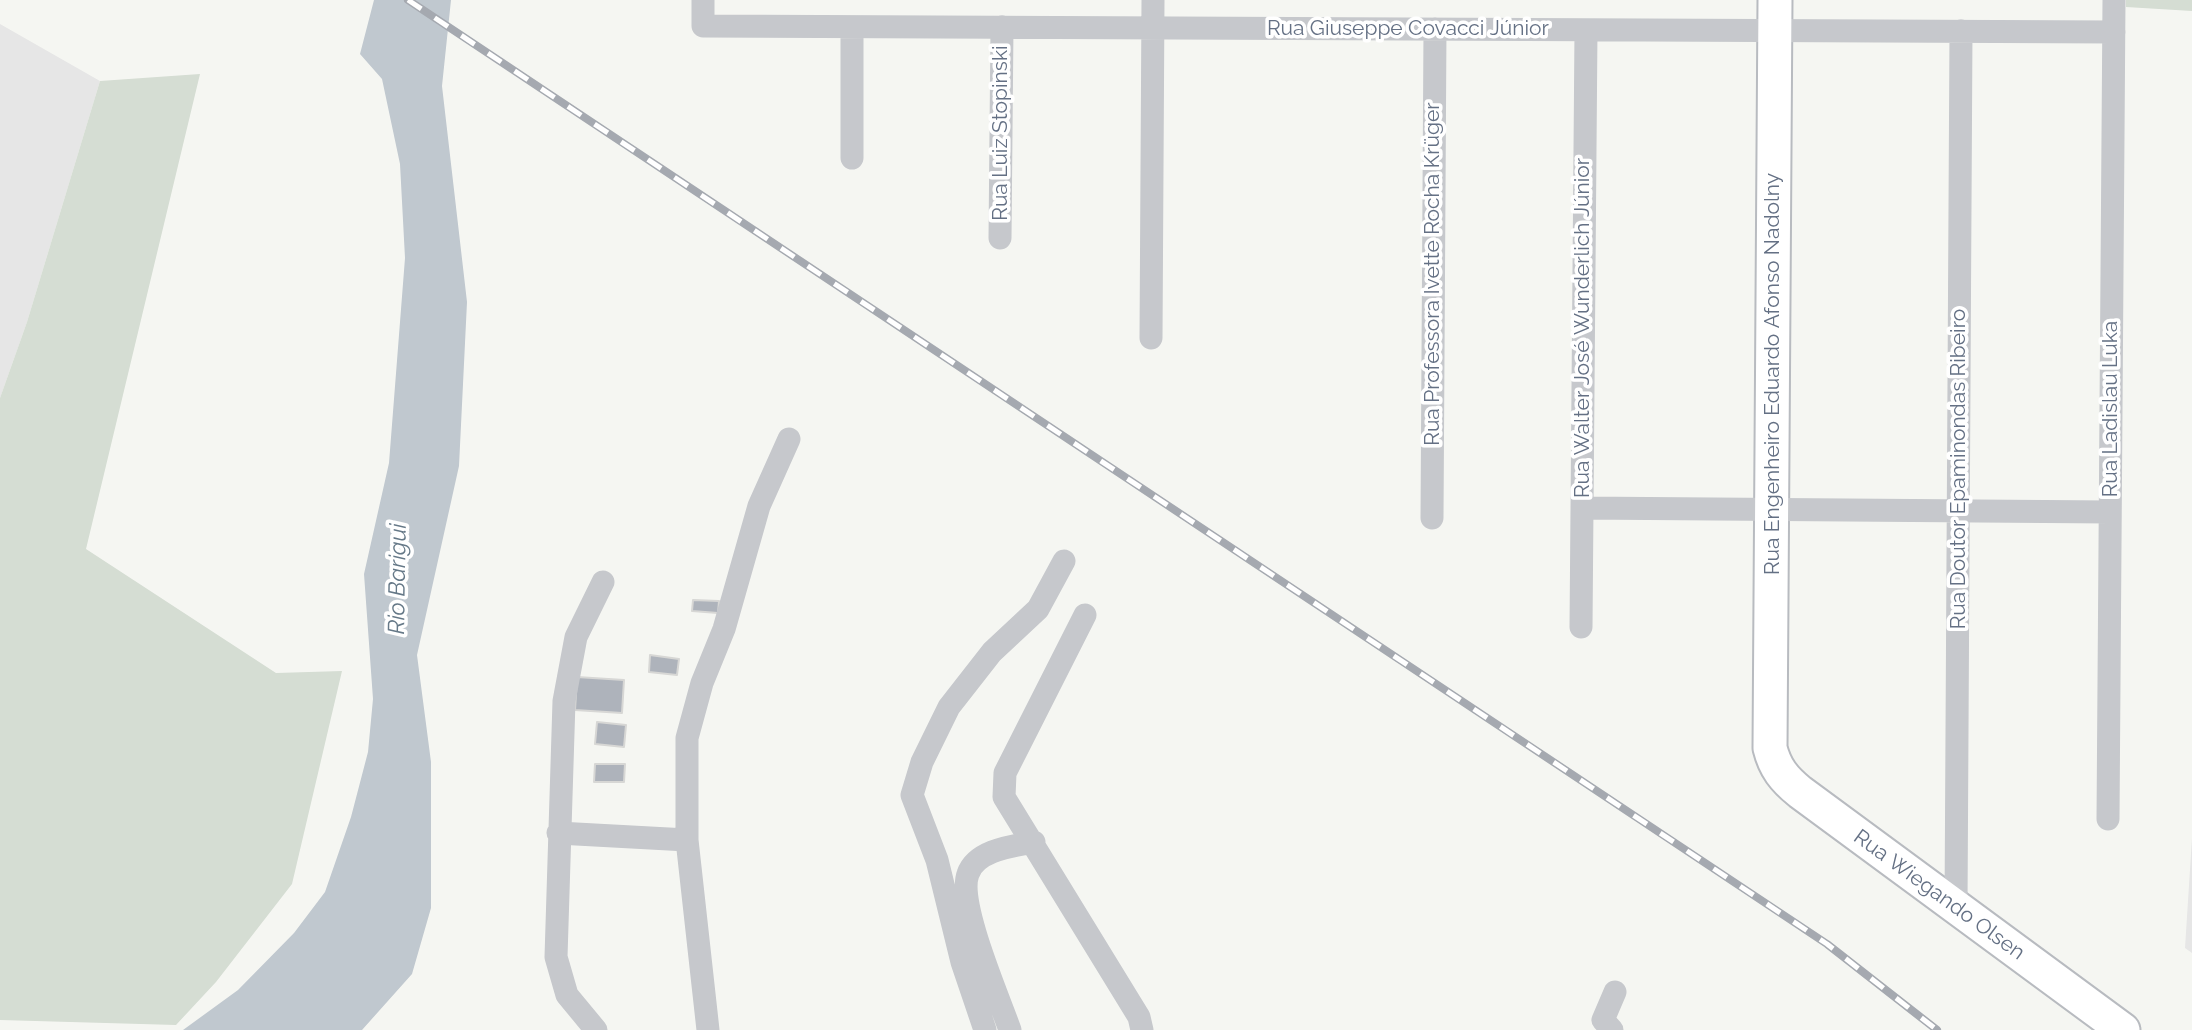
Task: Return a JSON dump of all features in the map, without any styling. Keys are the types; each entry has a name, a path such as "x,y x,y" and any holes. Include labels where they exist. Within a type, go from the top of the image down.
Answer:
{"street":[{"name":"Rua Giuseppe Covacci Júnior","path":"703,0 703,26 1586,30 1775,15 1961,31 2113,32"},
{"path":"1151,338 1153,0"},
{"name":"Rua Ladislau Luka","path":"2108,819 2114,0"},
{"name":"Rua Engenheiro Eduardo Afonso Nadolny","path":"1770,748 1775,15"},
{"path":"852,27 852,158"},
{"name":"Rua Luiz Stopinski","path":"1000,238 1002,27"},
{"name":"Rua Professora Ivette Rocha Krüger","path":"1432,519 1435,29"},
{"name":"Rua Walter José Wunderlich Júnior","path":"1581,627 1586,30"},
{"name":"Rua Doutor Epaminondas Ribeiro","path":"1956,907 1961,31"},
{"path":"708,1030 687,841 687,738 702,683 724,629 759,506 789,439"},
{"path":"1582,508 2110,512"},
{"path":"985,1030 962,962 937,860 912,795 922,762 949,708 992,652 1038,609 1064,561"},
{"path":"596,1030 568,995 556,957 564,701 576,637 603,582"},
{"path":"1085,615 1051,677 1005,773 1004,797 1139,1017 1142,1030"},
{"name":"Rua Wiegando Olsen","path":"1770,748 1780,773 1789,783 2123,1030"},
{"path":"558,833 687,841"},
{"path":"1010,1030 967,906 968,874 977,862 997,850 1034,842"},
{"path":"1612,1030 1604,1020 1615,992"}],"shaded area":[{"path":"2126,0 2192,0 2192,11 2126,7"},
{"path":"0,24 100,81 27,322 0,398"},
{"path":"200,74 86,549 276,673 342,671 292,884 216,982 176,1025 0,1020 0,398 27,322 100,81"},
{"path":"2192,838 2192,953 2185,948"}],"water":[{"name":"Rio Barigui","path":"374,0 451,0 442,86 467,302 459,466 417,655 431,762 431,908 412,974 362,1030 183,1030 238,990 294,933 325,892 351,817 368,752 373,699 364,574 389,463 405,258 400,164 382,79 360,54"}],"building":[{"path":"693,600 719,601 718,613 692,611"},
{"path":"650,655 679,659 677,675 649,672"},
{"path":"577,677 624,680 622,713 575,710"},
{"path":"597,722 626,725 624,747 595,744"},
{"path":"595,764 625,764 624,782 594,782"}],"railway":[{"path":"408,0 1827,944 1937,1030"}]}
